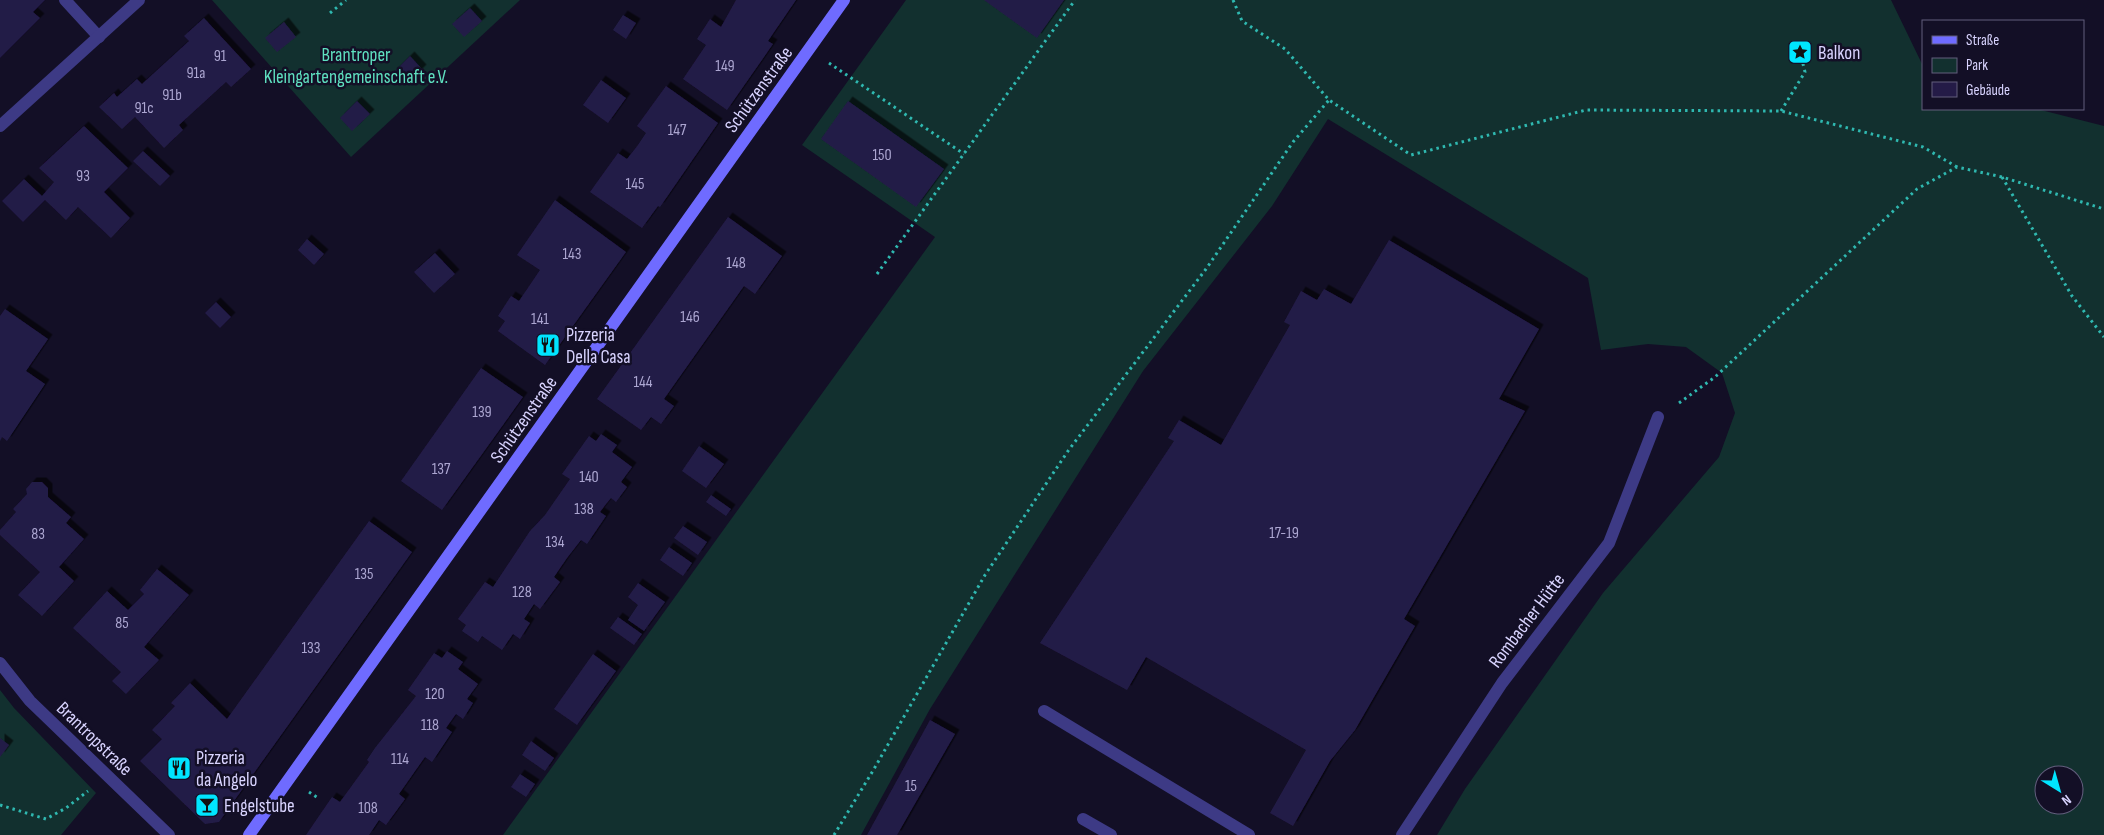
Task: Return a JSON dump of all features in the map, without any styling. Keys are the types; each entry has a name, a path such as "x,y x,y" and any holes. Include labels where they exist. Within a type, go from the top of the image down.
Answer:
{"street":[{"path":"64,0 98,36"},
{"path":"0,126 139,0"},
{"name":"Schützenstraße","path":"249,835 844,0"},
{"name":"Rombacher Hütte","path":"1402,835 1502,683 1609,543 1658,418"},
{"name":"Brantropstraße","path":"0,663 30,701 169,835"},
{"path":"1044,711 1249,835"},
{"path":"1083,819 1111,835"}],"path":[{"path":"330,13 346,0"},
{"path":"877,274 1075,0"},
{"path":"1233,0 1242,21 1285,49 1329,100 1411,154 1586,110 1781,111 1923,147 1957,167 2002,177 2104,209"},
{"path":"1781,111 1805,72 1800,52"},
{"path":"826,61 964,154"},
{"path":"834,835 879,761 984,576 1068,451 1206,269 1293,142 1329,100"},
{"path":"1658,418 1715,378 1917,189 1957,167"},
{"path":"2002,177 2072,296 2104,337"},
{"path":"0,805 46,819 66,808 90,789"}],"green space":[{"name":"Brantroper Kleingartengemeinschaft e.V.","path":"212,0 520,0 351,157"},
{"path":"906,0 1891,0 1922,64 1922,110 2041,110 2104,126 2104,835 1437,835 1465,789 1603,593 1719,457 1735,413 1722,373 1686,347 1648,344 1601,350 1588,278 1328,119 1272,206 1143,371 930,709 861,835 503,835 935,237 802,145"},
{"path":"0,690 14,708 96,793 61,835 0,835"}],"building":[{"path":"0,0 45,0 33,12 40,18 0,58"},
{"path":"736,0 796,0 768,41 773,44 727,110 683,79 706,45 697,39 710,19 721,27"},
{"path":"984,0 1064,0 1037,38"},
{"path":"470,8 482,21 464,37 452,24"},
{"path":"623,15 636,23 626,39 613,30"},
{"path":"204,18 251,69 231,87 226,82 179,125 183,130 164,148 135,117 122,129 99,107 114,93 117,97 137,79 142,84 189,41 184,36"},
{"path":"284,22 296,37 277,52 265,38"},
{"path":"410,56 422,69 406,85 394,72"},
{"path":"601,80 626,98 608,123 583,105"},
{"path":"666,86 718,123 660,207 658,206 642,228 590,192 618,153 627,159 638,145 646,133 637,126"},
{"path":"357,101 370,114 352,131 340,118"},
{"path":"848,101 944,169 916,207 821,139"},
{"path":"84,126 128,168 104,192 130,218 111,238 78,207 66,220 45,200 23,222 2,201 24,179 42,196 54,182 39,168"},
{"path":"143,151 170,176 160,186 133,161"},
{"path":"555,200 626,252 545,365 498,331 505,321 498,316 511,296 519,301 540,270 517,255"},
{"path":"728,217 782,256 755,294 744,286 664,399 674,406 661,424 651,417 641,430 597,399"},
{"path":"307,239 324,254 314,265 298,250"},
{"path":"1389,240 1539,329 1499,399 1525,411 1404,619 1415,626 1355,730 1330,761 1293,826 1270,813 1306,750 1146,657 1127,690 1040,643 1174,441 1168,438 1179,420 1221,445 1290,325 1284,322 1301,291 1317,300 1324,289 1351,304"},
{"path":"435,253 455,274 434,293 414,272"},
{"path":"216,302 231,317 220,328 205,313"},
{"path":"5,309 48,339 26,371 45,384 7,441 2,437 0,441 0,316"},
{"path":"481,368 523,397 442,510 401,481"},
{"path":"601,434 617,445 612,452 632,467 621,482 627,487 616,502 611,498 600,512 606,516 587,544 581,540 567,558 554,577 560,582 540,609 534,604 524,619 530,623 520,639 513,634 502,650 482,636 478,642 462,631 466,625 458,619 485,582 493,587 530,531 545,515 570,479 562,474 589,436 596,441"},
{"path":"699,446 724,464 706,488 682,471"},
{"path":"32,482 42,482 48,488 48,497 71,517 66,523 84,539 59,567 74,581 42,616 18,595 40,572 0,535 0,530 16,512 13,509 27,494 26,489"},
{"path":"711,495 731,509 726,516 706,502"},
{"path":"369,521 412,552 219,822 205,824 140,761 162,739 152,730 175,706 171,703 190,683 227,719"},
{"path":"683,526 707,542 698,555 674,538"},
{"path":"669,547 692,563 683,576 660,560"},
{"path":"157,569 189,595 144,647 159,660 126,694 112,681 121,672 73,628 107,591 128,610 144,594 140,590"},
{"path":"638,583 665,602 644,631 628,620 638,605 628,597"},
{"path":"618,617 642,634 634,645 610,628"},
{"path":"447,651 463,662 458,669 478,684 467,699 473,703 463,719 456,714 446,728 452,732 432,762 425,757 399,794 405,799 386,825 379,820 369,835 306,835 332,797 340,802 369,762 367,760 375,748 416,696 408,690 434,653 442,658"},
{"path":"593,654 616,671 577,725 554,709"},
{"path":"930,720 955,734 897,835 867,835"},
{"path":"0,738 9,745 0,757"},
{"path":"531,741 554,758 545,771 522,755"},
{"path":"520,774 535,784 526,797 511,787"}],"place":[{"name":"Balkon","path":"1800,52"},
{"name":"Pizzeria Della Casa","path":"548,345"},
{"name":"Pizzeria da Angelo","path":"179,768"},
{"name":"Engelstube","path":"207,805"}]}
